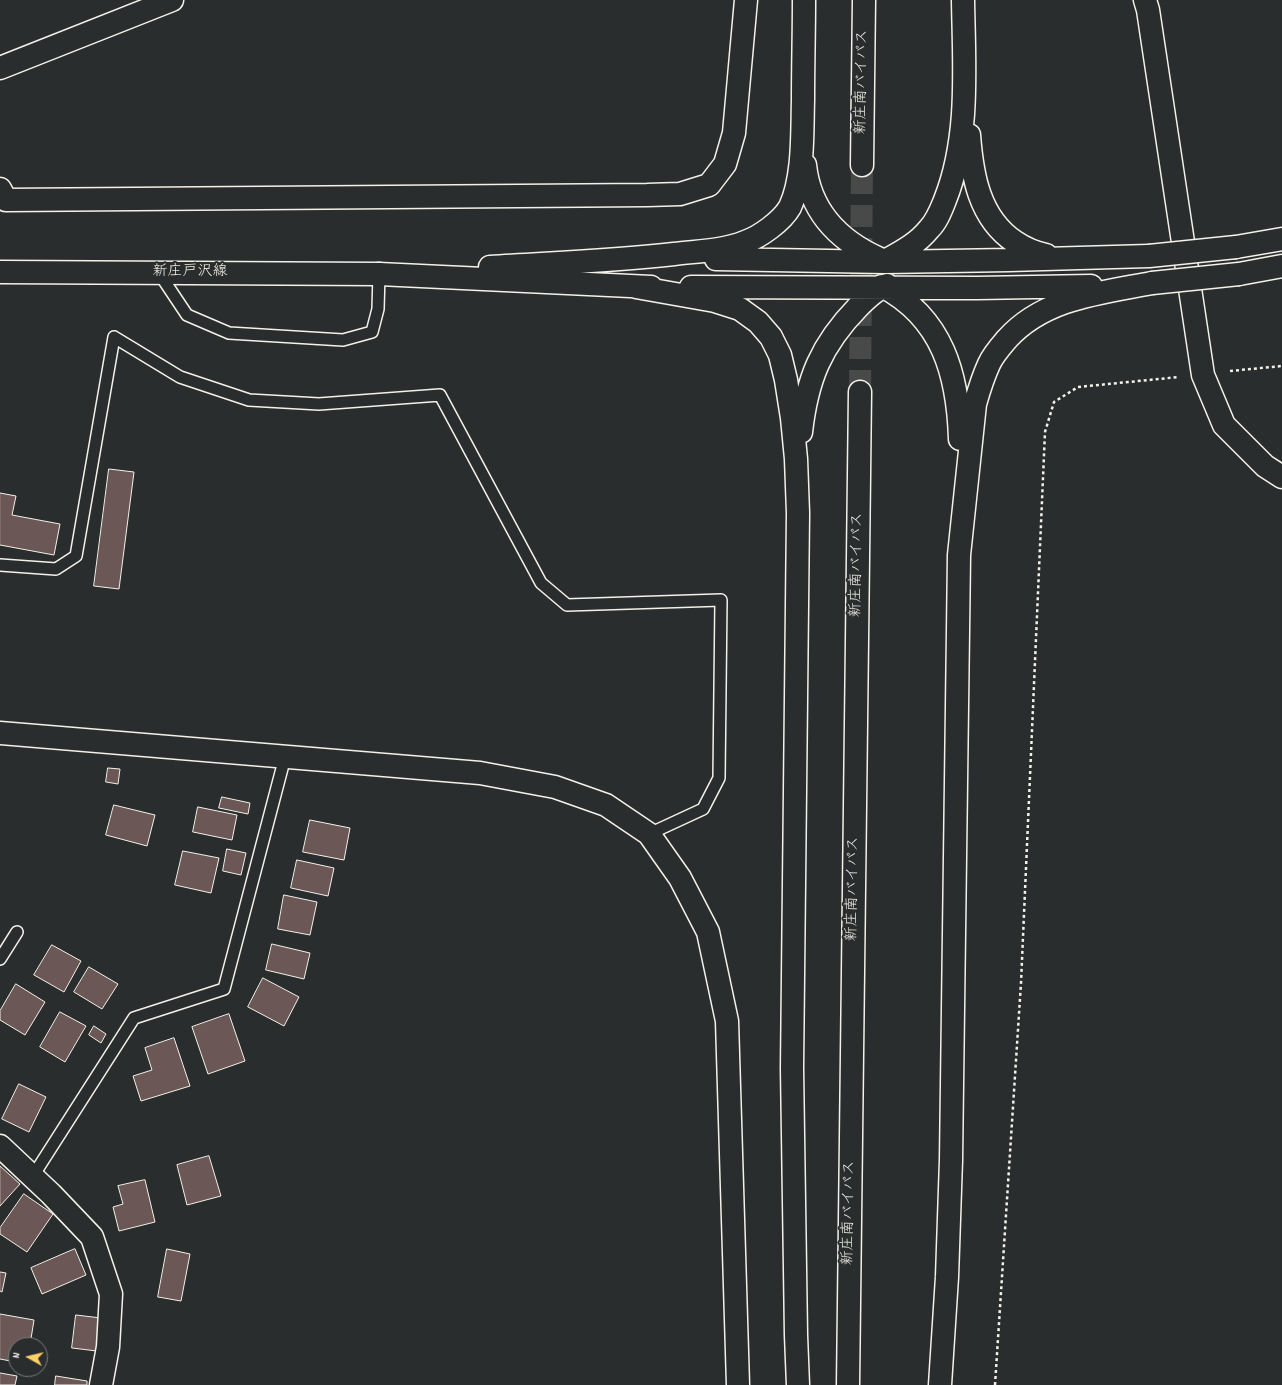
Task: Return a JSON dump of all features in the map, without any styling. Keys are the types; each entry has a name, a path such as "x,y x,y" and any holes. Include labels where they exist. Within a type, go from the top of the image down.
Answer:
{"main road":[{"path":"0,68 172,0"},
{"path":"0,189 6,200 648,196 680,194 709,185 725,164 734,133 746,0"},
{"path":"379,274 634,258 725,248 746,242 762,234 777,222 789,208 796,189 800,170 804,0"},
{"name":"新庄南バイパス","path":"862,165 864,0"},
{"path":"774,287 846,274 885,262 918,241 931,228 940,212 957,162 963,100 963,0"},
{"path":"1145,0 1148,10 1203,375 1224,425 1265,466 1282,477"},
{"path":"964,56 972,165 984,207 993,222 1007,237 1022,247 1040,254 1069,259"},
{"path":"802,124 806,175 811,193 820,212 834,228 849,242 866,253 885,262 941,281 977,288"},
{"path":"634,258 775,259 885,262 1069,259 1149,256 1236,247 1282,239"},
{"path":"775,259 846,274 883,286 906,301 922,317 937,338 948,359 955,383 959,411 960,440 951,1160 948,1277 940,1385"},
{"path":"798,1385 792,1068 798,513 800,441 803,414 808,388 819,360 831,338 847,318 866,299 883,286 917,274 975,260"},
{"path":"379,274 636,286 883,286 977,288 1070,287 1152,283 1239,274 1282,266"},
{"name":"新庄戸沢線","path":"0,272 379,274"},
{"path":"959,555 975,404 981,383 994,356 1016,329 1035,315 1055,305 1081,297 1152,283"},
{"path":"636,286 715,301 740,309 758,322 771,337 780,355 786,380 792,418 796,460 798,513"},
{"name":"新庄南バイパス","path":"848,1385 860,392"},
{"path":"0,733 480,773 555,787 606,805 649,834 680,878 708,932 727,1022 738,1385"},
{"path":"0,1146 33,1176 92,1237 111,1294 108,1347 100,1385"}],"lane":[{"path":"158,273 187,315 229,332 343,340 372,332 378,309 379,274"},
{"path":"0,565 56,569 76,556 114,337 180,377 249,400 319,404 440,395 541,583 567,605 721,600 719,778 703,809 649,834"},
{"path":"33,1176 134,1018 224,989 284,757"},
{"path":"0,959 17,932"}],"path":[{"path":"995,1385 1021,983 1045,432 1054,402 1078,387 1203,375 1250,368 1282,366"}],"building":[{"path":"109,469 134,472 119,589 94,586"},
{"path":"0,493 16,496 12,515 60,524 54,555 0,545"},
{"path":"108,768 120,769 118,784 106,782"},
{"path":"222,797 250,803 248,814 219,808"},
{"path":"114,805 155,815 147,846 106,835"},
{"path":"198,807 237,815 232,840 193,832"},
{"path":"310,820 350,828 344,860 303,852"},
{"path":"227,849 246,853 241,875 223,871"},
{"path":"183,851 219,858 211,893 175,885"},
{"path":"297,860 334,868 328,896 291,888"},
{"path":"284,895 317,902 310,935 278,929"},
{"path":"272,944 310,953 304,979 266,970"},
{"path":"52,945 81,961 64,992 34,975"},
{"path":"89,967 118,984 102,1009 74,992"},
{"path":"263,978 299,997 284,1026 248,1007"},
{"path":"16,984 45,1002 25,1035 0,1020 0,1011"},
{"path":"60,1012 86,1026 65,1062 40,1047"},
{"path":"229,1014 245,1061 208,1074 192,1027"},
{"path":"94,1026 106,1034 101,1043 89,1035"},
{"path":"174,1038 190,1086 141,1101 133,1076 152,1070 145,1048"},
{"path":"19,1084 46,1097 29,1132 2,1119"},
{"path":"209,1156 221,1196 187,1205 177,1165"},
{"path":"0,1166 20,1184 0,1206"},
{"path":"145,1180 155,1222 119,1231 113,1207 123,1204 118,1186"},
{"path":"24,1194 53,1214 27,1252 0,1234 0,1228"},
{"path":"75,1249 86,1275 42,1294 31,1268"},
{"path":"167,1249 190,1254 181,1301 158,1297"},
{"path":"0,1272 6,1273 2,1292 0,1291"},
{"path":"0,1314 34,1320 31,1337 8,1337 8,1360 0,1359"},
{"path":"76,1315 101,1318 97,1351 72,1348"},
{"path":"0,1373 8,1374 8,1377 17,1377 15,1385 0,1385"},
{"path":"56,1376 87,1381 87,1385 55,1385"}],"tunnel":[{"path":"860,392 862,165"}]}
